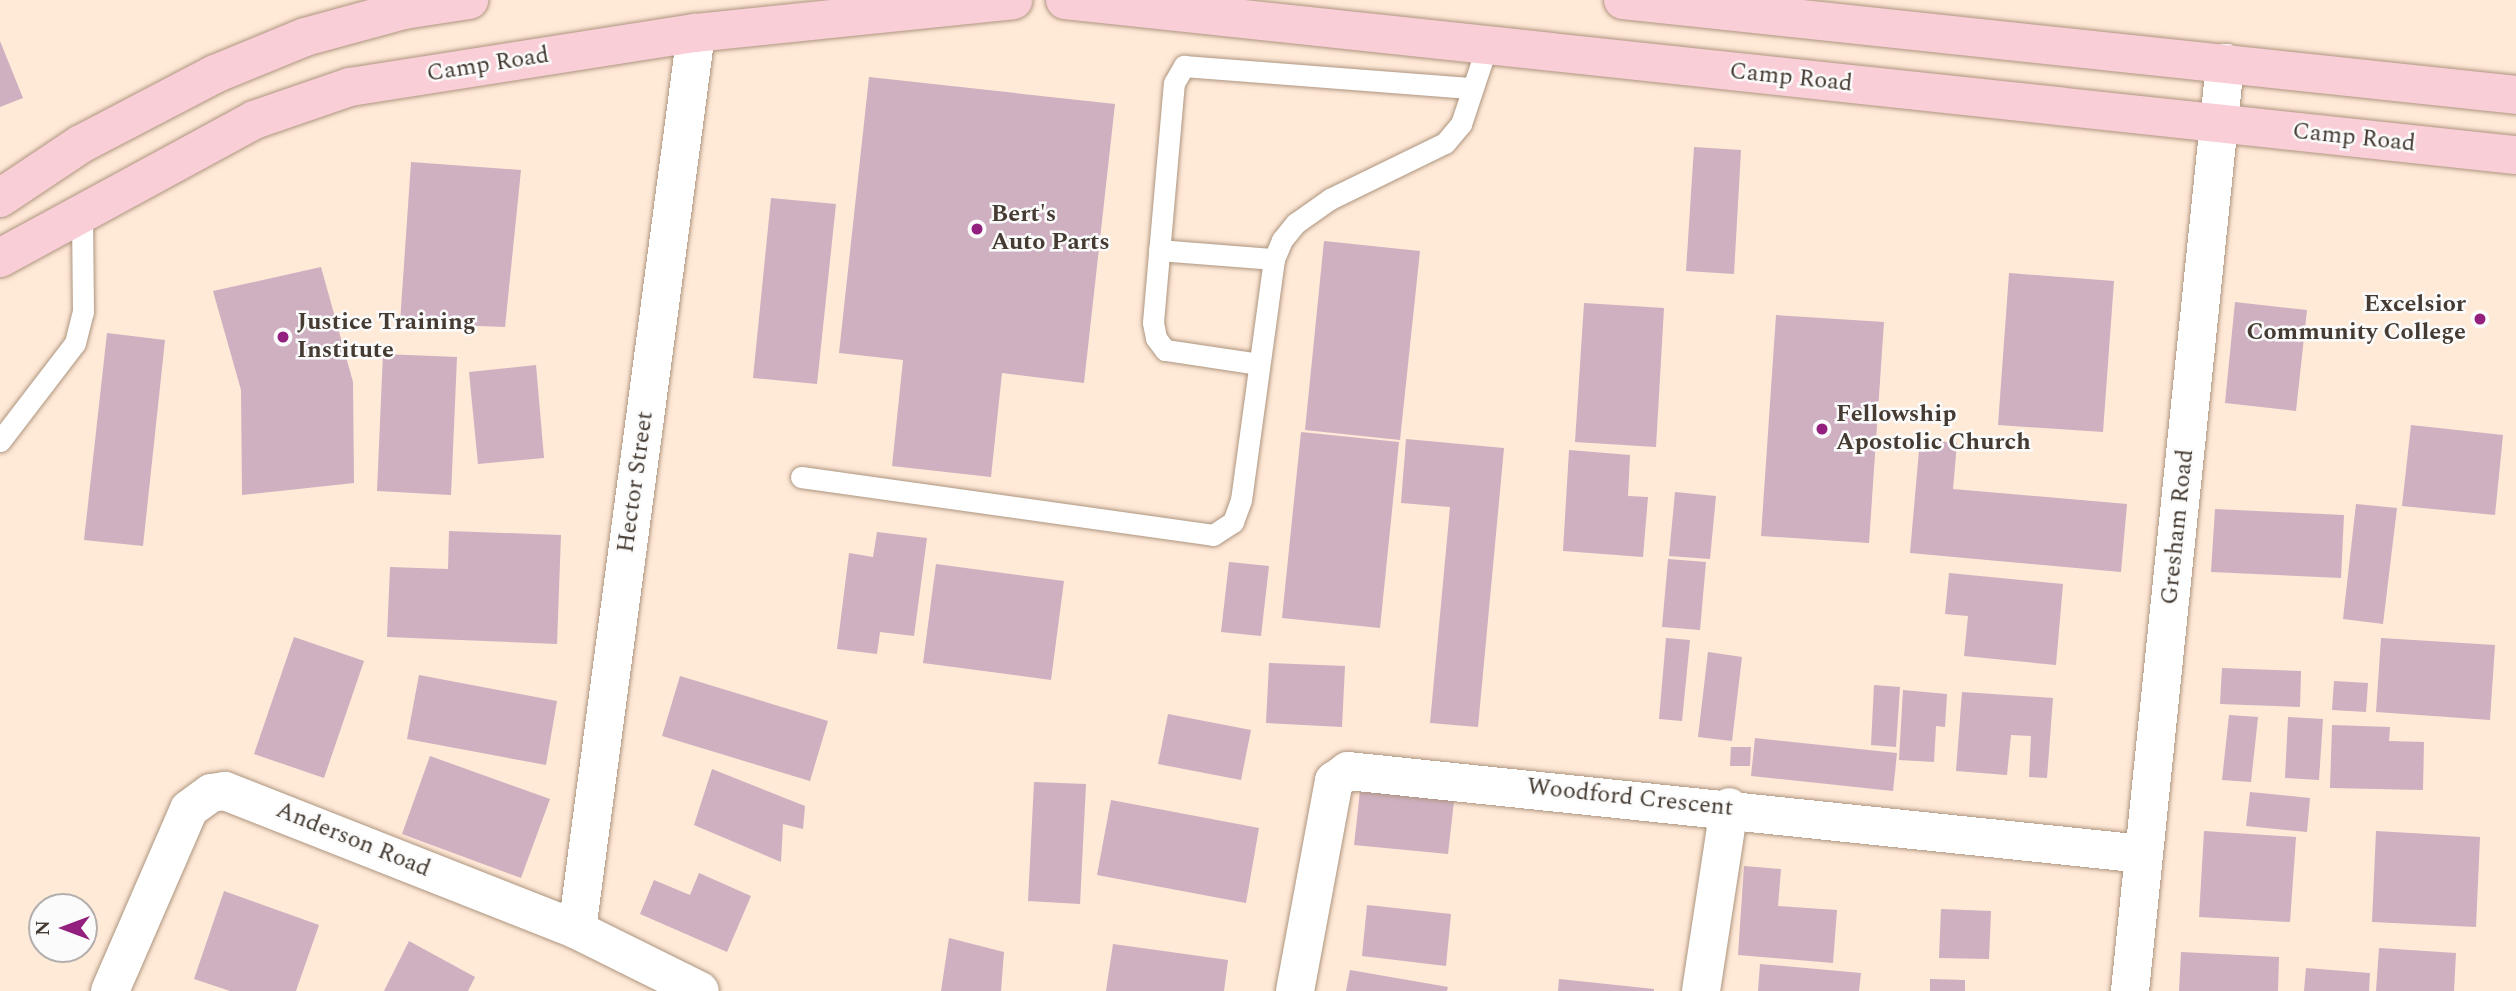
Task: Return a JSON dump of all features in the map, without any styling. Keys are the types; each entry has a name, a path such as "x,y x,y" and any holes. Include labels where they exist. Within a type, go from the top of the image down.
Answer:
{"main road":[{"path":"0,198 81,144 215,74 305,37 404,10 469,0"},
{"name":"Camp Road","path":"0,258 254,120 350,86 696,33 1013,0"},
{"name":"Camp Road","path":"1065,0 2516,155"},
{"path":"1623,0 2516,95"},
{"path":"1724,71 1730,11"}],"street":[{"name":"Hector Street","path":"577,930 696,33"},
{"name":"Gresham Road","path":"2130,991 2221,125 2225,63"},
{"name":"Woodford Crescent","path":"1295,991 1334,781 1348,771 1729,807 2143,854"},
{"name":"Anderson Road","path":"110,991 189,809 211,793 225,791 577,930 700,991"},
{"path":"1701,991 1729,807"}],"lane":[{"path":"801,477 1213,535 1233,522 1241,500 1274,258 1296,223 1330,199 1445,143 1461,124 1487,46"},
{"path":"1259,364 1165,350 1153,322 1174,83 1184,66 1472,88"},
{"path":"0,441 75,343 83,312 82,213"},
{"path":"1159,250 1274,258"}],"building":[{"path":"0,41 23,98 0,107"},
{"name":"Bert's Auto Parts","path":"869,77 1115,104 1084,383 1002,373 991,477 892,466 903,360 839,353"},
{"path":"1694,147 1741,150 1734,274 1686,271"},
{"path":"411,162 521,170 505,327 400,323"},
{"path":"771,198 836,204 817,384 753,378"},
{"path":"1324,241 1420,251 1400,440 1305,430"},
{"name":"Justice Training Institute","path":"321,267 353,382 354,483 242,495 241,390 213,291"},
{"path":"2009,273 2114,281 2103,432 1998,425"},
{"path":"2235,302 2307,310 2296,411 2225,403"},
{"path":"1584,303 1664,308 1656,447 1575,442"},
{"name":"Fellowship Apostolic Church","path":"1776,315 1884,322 1869,543 1761,536"},
{"path":"107,333 165,340 143,546 84,540"},
{"path":"383,354 457,357 451,495 377,491"},
{"path":"536,365 544,458 478,464 469,372"},
{"path":"2411,425 2503,435 2495,515 2402,506"},
{"path":"1301,432 1399,442 1380,628 1282,618"},
{"path":"1406,439 1504,448 1478,727 1430,723 1450,507 1401,503"},
{"path":"1920,439 1957,443 1953,489 2127,504 2121,572 1910,553"},
{"path":"1569,450 1630,455 1628,496 1648,497 1643,557 1563,551"},
{"path":"1675,492 1716,496 1710,559 1669,556"},
{"path":"2356,504 2397,508 2383,624 2343,619"},
{"path":"2215,509 2344,515 2341,578 2211,572"},
{"path":"449,531 561,535 557,644 387,637 390,567 448,569"},
{"path":"877,532 927,538 914,636 880,632 877,654 837,649 849,553 873,557"},
{"path":"1668,559 1706,562 1700,630 1662,627"},
{"path":"1229,562 1269,566 1261,636 1221,632"},
{"path":"936,564 1064,581 1051,680 923,663"},
{"path":"1949,573 2063,584 2056,665 1964,656 1968,616 1945,614"},
{"path":"294,637 364,661 324,778 254,754"},
{"path":"1666,638 1690,640 1682,721 1659,719"},
{"path":"2381,638 2495,645 2490,720 2376,712"},
{"path":"1708,652 1742,657 1732,741 1698,737"},
{"path":"1269,663 1345,666 1342,727 1266,723"},
{"path":"2222,668 2301,671 2300,707 2220,704"},
{"path":"419,675 557,701 546,765 407,739"},
{"path":"680,676 828,721 810,781 662,736"},
{"path":"2334,681 2368,683 2366,712 2332,710"},
{"path":"1874,685 1900,687 1896,747 1871,745"},
{"path":"1903,690 1947,694 1945,727 1936,726 1934,762 1899,760"},
{"path":"1962,692 2053,698 2047,778 2029,777 2031,736 2011,735 2007,775 1956,771"},
{"path":"1168,714 1251,730 1241,780 1158,764"},
{"path":"2229,715 2258,717 2251,782 2222,780"},
{"path":"2288,717 2323,719 2319,780 2285,778"},
{"path":"2332,725 2390,727 2389,741 2424,742 2423,790 2330,788"},
{"path":"1755,738 1897,753 1893,791 1751,776"},
{"path":"1731,747 1751,747 1750,766 1730,766"},
{"path":"430,756 550,799 521,878 402,834"},
{"path":"712,769 805,806 803,829 783,824 781,862 694,825"},
{"path":"1034,782 1086,784 1080,904 1028,901"},
{"path":"1360,791 1454,801 1448,854 1354,845"},
{"path":"2250,792 2310,798 2307,832 2246,826"},
{"path":"1111,800 1259,828 1246,903 1097,875"},
{"path":"2204,831 2296,837 2290,922 2199,917"},
{"path":"2376,831 2480,837 2476,927 2372,922"},
{"path":"1744,866 1781,869 1778,906 1837,910 1833,963 1738,955"},
{"path":"699,873 751,896 727,952 640,914 654,880 690,895"},
{"path":"224,891 319,925 296,991 230,991 194,979"},
{"path":"1367,905 1451,914 1446,966 1362,956"},
{"path":"1941,909 1991,911 1989,959 1939,958"},
{"path":"949,938 1004,952 1001,991 941,991"},
{"path":"409,941 475,977 468,991 384,991"},
{"path":"1113,944 1228,960 1224,991 1106,991"},
{"path":"2379,948 2456,953 2454,991 2376,991"},
{"path":"2181,952 2279,957 2278,991 2179,991"},
{"path":"1760,964 1861,973 1859,991 1758,991"},
{"path":"2306,968 2370,973 2369,991 2304,991"},
{"path":"1350,970 1448,987 1447,991 1346,991"},
{"path":"1559,979 1654,989 1654,991 1558,991"},
{"path":"1930,979 1965,980 1965,991 1930,991"}],"place":[{"name":"Bert's Auto Parts","path":"977,229"},
{"name":"Excelsior Community College","path":"2480,319"},
{"name":"Justice Training Institute","path":"283,337"},
{"name":"Fellowship Apostolic Church","path":"1822,429"}]}
